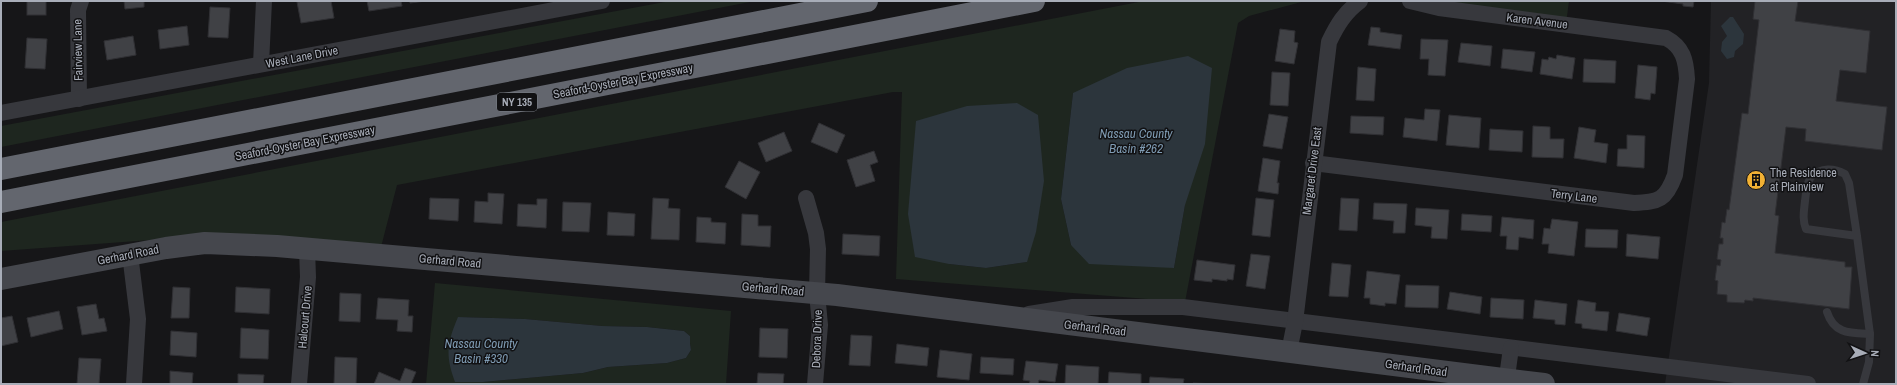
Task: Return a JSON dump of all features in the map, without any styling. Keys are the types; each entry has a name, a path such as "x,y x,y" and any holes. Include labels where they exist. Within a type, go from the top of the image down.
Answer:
{"highway":[{"path":"1,169 867,1"},
{"name":"Seaford-Oyster Bay Expressway","path":"1,202 1034,1"}],"street":[{"name":"Fairview Lane","path":"79,99 78,10 81,1"},
{"path":"261,64 264,1"},
{"name":"West Lane Drive","path":"1,113 602,1"},
{"name":"Margaret Drive East","path":"1289,352 1295,322 1313,163 1329,42 1337,25 1348,10 1360,1"},
{"name":"Karen Avenue","path":"1410,1 1439,8 1666,38"},
{"name":"Terry Lane","path":"1313,163 1634,203 1653,202 1664,197 1675,175 1687,79 1687,64 1682,52 1676,43 1666,38"},
{"name":"Debora Drive","path":"806,198 816,233 818,248 817,293 820,325 815,384"},
{"name":"Gerhard Road","path":"1,279 130,254 205,243 307,249 817,293 1011,316 1506,382 1544,384"},
{"name":"Halcourt Drive","path":"299,384 308,277 307,249"},
{"path":"130,254 138,319 134,384"},
{"path":"1011,316 1073,307 1183,307 1510,348 1658,364 1808,384"},
{"path":"1506,382 1510,348"}],"lane":[{"path":"1857,236 1806,229 1803,218 1808,186 1811,177 1826,169 1836,169 1845,174 1849,183 1857,236 1870,334 1869,362 1863,384"},
{"path":"1827,312 1830,320 1842,331 1870,334"}],"shaded area":[{"path":"670,1 755,1 1,147 1,126"},
{"path":"1144,1 1305,1 1249,16 1238,23 1185,302 896,279 902,92 893,92 397,185 380,251 205,236 1,251 1,222","holes":["1073,93 1185,205 1174,268 1071,245 1061,199","1027,262 986,268 949,264"]},
{"path":"1407,1 1569,1 1566,24"},
{"path":"1711,1 1896,1 1896,384 1665,384 1709,83"},
{"path":"435,283 731,311 726,384 426,384","holes":["458,317 525,319 602,326 647,327 684,331 690,336 691,350 686,358 667,363 608,367 583,373 483,382"]}],"water":[{"path":"1730,17 1733,17 1744,34 1743,44 1735,51 1734,57 1727,59 1721,51 1722,42 1727,36 1721,26"},
{"name":"Nassau County Basin #262","path":"1188,56 1212,68 1205,144 1185,205 1174,268 1089,264 1071,245 1061,199 1073,93 1127,68"},
{"path":"1017,103 1038,115 1044,181 1036,232 1027,262 986,268 949,264 915,257 908,214 916,121 967,106"},
{"name":"Nassau County Basin #330","path":"458,317 525,319 602,326 647,327 684,331 690,336 691,350 686,358 667,363 608,367 583,373 483,382 455,382 450,364 449,349 451,334"}],"building":[{"path":"27,1 46,1 46,15 27,15"},
{"path":"124,1 144,1 144,7 125,9"},
{"path":"331,1 334,18 301,23 297,2"},
{"path":"367,1 401,1 402,6 369,11"},
{"path":"410,1 426,1 410,3"},
{"path":"1661,1 1694,1 1693,7"},
{"name":"The Residence at Plainview","path":"1755,1 1798,1 1795,21 1870,31 1866,73 1840,70 1836,101 1887,107 1882,150 1805,141 1806,129 1786,127 1775,215 1779,216 1775,253 1845,262 1845,267 1852,267 1849,309 1753,298 1753,301 1745,300 1744,303 1727,302 1727,295 1717,294 1718,281 1715,280 1717,265 1720,266 1721,260 1717,259 1719,244 1723,244 1723,238 1720,238 1722,222 1725,223 1727,209 1729,210 1742,113 1748,114 1759,20 1753,19"},
{"path":"210,7 230,8 228,38 208,37"},
{"path":"187,26 189,45 160,49 158,30"},
{"path":"1371,27 1380,28 1380,32 1402,35 1400,49 1368,45"},
{"path":"1280,29 1295,31 1294,42 1298,43 1294,64 1275,61"},
{"path":"133,36 136,55 107,60 104,41"},
{"path":"27,38 47,39 45,69 25,68"},
{"path":"1421,39 1448,40 1445,76 1428,75 1429,59 1420,59"},
{"path":"1461,43 1492,46 1490,66 1458,62"},
{"path":"1503,49 1535,52 1532,72 1501,68"},
{"path":"1557,55 1575,58 1572,79 1540,74 1542,59 1548,60 1549,57 1556,59"},
{"path":"1584,59 1616,61 1615,83 1583,82"},
{"path":"1638,65 1657,67 1655,94 1651,93 1650,100 1635,98"},
{"path":"1358,67 1376,69 1374,101 1356,100"},
{"path":"1272,72 1290,73 1288,106 1270,105"},
{"path":"1425,109 1440,110 1437,141 1403,137 1405,118 1424,120"},
{"path":"1269,114 1288,117 1282,149 1263,146"},
{"path":"1449,115 1481,118 1479,148 1446,145"},
{"path":"1351,116 1384,117 1383,135 1350,133"},
{"path":"819,123 845,135 837,153 811,142"},
{"path":"1533,126 1550,127 1550,139 1564,139 1563,158 1532,157"},
{"path":"1579,127 1596,130 1594,142 1608,144 1606,163 1574,158"},
{"path":"1490,129 1523,131 1522,152 1489,150"},
{"path":"784,132 792,151 766,162 758,143"},
{"path":"1627,135 1645,136 1644,168 1617,166 1618,149 1627,149"},
{"path":"874,151 878,162 870,165 875,181 856,187 847,160"},
{"path":"1263,158 1280,161 1277,183 1279,183 1278,194 1258,191"},
{"path":"739,161 760,172 746,199 725,187"},
{"path":"488,193 504,194 502,224 474,222 475,201 488,202"},
{"path":"430,198 459,199 458,221 429,219"},
{"path":"653,198 669,199 668,208 680,209 679,240 651,239"},
{"path":"1256,198 1274,200 1270,237 1252,235"},
{"path":"1341,198 1359,199 1357,231 1339,230"},
{"path":"537,199 547,199 546,228 517,226 518,204 537,205"},
{"path":"563,202 591,203 589,232 562,231"},
{"path":"1374,203 1407,204 1405,233 1393,233 1394,221 1373,219"},
{"path":"1416,208 1449,210 1447,239 1431,238 1432,227 1415,225"},
{"path":"608,212 635,214 634,236 607,235"},
{"path":"742,214 758,215 758,226 771,226 770,247 741,245"},
{"path":"1462,214 1492,216 1491,232 1461,230"},
{"path":"697,217 711,218 711,222 726,223 725,244 696,242"},
{"path":"1502,217 1534,220 1533,239 1519,237 1518,250 1506,249 1507,236 1500,236"},
{"path":"1552,219 1578,222 1574,256 1548,253 1549,244 1542,244 1544,228 1550,229"},
{"path":"1586,229 1618,230 1617,248 1585,247"},
{"path":"843,234 880,236 879,256 842,254"},
{"path":"1627,234 1660,237 1658,259 1626,256"},
{"path":"1251,254 1270,256 1265,289 1246,286"},
{"path":"1197,260 1235,265 1233,280 1227,279 1227,281 1212,279 1212,282 1194,280"},
{"path":"1332,263 1351,265 1348,297 1329,296"},
{"path":"1367,271 1400,275 1396,304 1385,303 1385,306 1370,304 1370,298 1364,298"},
{"path":"1406,285 1439,286 1438,308 1405,307"},
{"path":"173,287 190,288 189,318 171,318"},
{"path":"236,287 270,289 269,314 235,312"},
{"path":"1450,292 1482,297 1480,314 1447,309"},
{"path":"340,293 361,294 360,322 339,321"},
{"path":"378,298 409,300 408,316 413,316 412,332 397,331 398,320 376,319"},
{"path":"1491,298 1524,300 1523,319 1490,317"},
{"path":"1535,300 1567,304 1565,325 1555,324 1555,320 1533,318"},
{"path":"1578,300 1596,303 1595,311 1609,312 1607,331 1582,328 1582,324 1575,323"},
{"path":"96,304 99,319 104,318 107,331 82,335 77,307"},
{"path":"59,311 63,329 31,337 27,318"},
{"path":"1619,313 1650,318 1647,336 1616,331"},
{"path":"12,316 18,342 1,346 1,318"},
{"path":"241,328 269,330 268,359 240,358"},
{"path":"760,328 788,329 787,358 759,357"},
{"path":"171,331 197,333 196,357 170,355"},
{"path":"851,335 872,336 870,366 849,365"},
{"path":"897,344 929,348 927,366 895,363"},
{"path":"940,350 972,354 969,380 937,377"},
{"path":"335,357 357,358 356,384 334,384"},
{"path":"981,357 1014,359 1013,375 980,373"},
{"path":"79,358 101,359 99,384 77,384"},
{"path":"1026,361 1058,364 1055,382 1039,380 1038,384 1029,384 1030,381 1023,380"},
{"path":"1066,365 1099,367 1098,384 1065,384"},
{"path":"405,368 416,372 411,384 374,384 379,372 400,381"},
{"path":"170,371 193,373 192,384 170,384"},
{"path":"1109,372 1141,374 1141,384 1108,384"},
{"path":"758,373 784,374 783,384 757,384"},
{"path":"238,374 264,375 263,384 238,384"},
{"path":"1150,377 1184,379 1183,384 1149,384"},
{"path":"1193,383 1218,384 1193,384"}],"place":[{"name":"The Residence at Plainview","path":"1756,180"}]}
